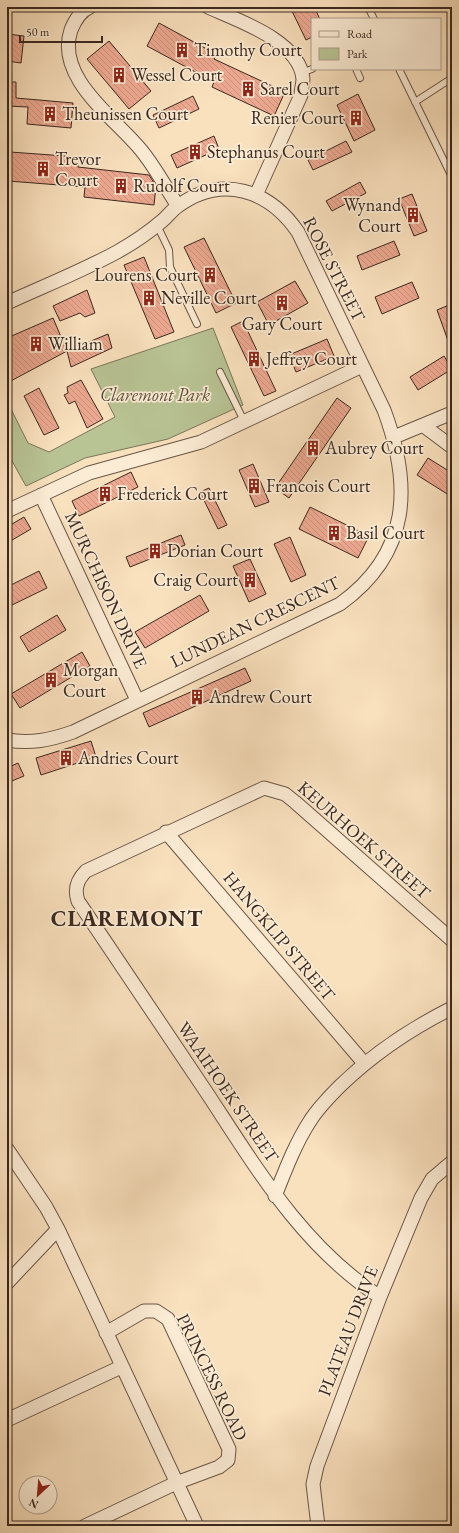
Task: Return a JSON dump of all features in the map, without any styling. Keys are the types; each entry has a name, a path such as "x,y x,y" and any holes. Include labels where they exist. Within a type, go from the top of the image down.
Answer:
{"street":[{"path":"90,7 80,14 71,32 69,43 74,72 83,88 142,150 178,206"},
{"path":"208,7 277,41 290,52 299,65 306,71 303,79 301,95 256,195"},
{"name":"ROSE STREET","path":"7,303 117,252 137,240 157,225 178,206 198,196 224,188 241,190 256,195 274,205 288,218 298,232 362,366"},
{"path":"7,511 89,472 201,442 362,366"},
{"name":"LUNDEAN CRESCENT","path":"7,740 24,743 48,740 73,732 340,604 362,586 379,567 395,538 402,503 400,469 394,437 384,410 362,366"},
{"path":"394,437 424,426 452,413"},
{"path":"424,426 452,447"},
{"name":"MURCHISON DRIVE","path":"41,495 138,700"},
{"name":"KEURHOEK STREET","path":"77,884 86,871 166,832 264,788 278,791 295,802 452,940"},
{"name":"HANGKLIP STREET","path":"166,832 364,1063"},
{"name":"WAAIHOEK STREET","path":"77,884 75,893 78,901 275,1196 326,1254 343,1270 380,1297"},
{"path":"275,1196 309,1121 322,1105 364,1063 405,1033 452,1008"},
{"path":"7,1149 46,1207 58,1229 176,1483 198,1526"},
{"name":"PLATEAU DRIVE","path":"318,1526 313,1484 317,1466 380,1297 426,1189 432,1179 452,1162"},
{"path":"7,1283 58,1229"},
{"name":"PRINCESS ROAD","path":"85,1526 176,1483 223,1465 228,1460 230,1449 168,1319 156,1311 144,1311 106,1333"},
{"path":"7,1420 121,1366"}],"lane":[{"path":"368,7 374,18"},
{"path":"356,70 360,78"},
{"path":"399,70 452,178"},
{"path":"415,102 452,78"},
{"path":"157,225 169,250 170,267 197,324"},
{"path":"220,372 244,421"}],"green space":[{"name":"Claremont Park","path":"213,328 243,405 168,439 85,458 26,486 7,452 7,406 9,405 28,443 49,452 115,417 91,369"}],"building":[{"path":"290,7 314,7 320,18 311,18 311,38 306,40"},
{"path":"159,23 216,54 214,59 285,92 274,116 212,87 214,82 147,46"},
{"path":"7,34 24,36 21,63 7,61"},
{"name":"Wessel Court","path":"109,41 151,91 129,109 87,59"},
{"name":"Theunissen Court","path":"7,82 16,82 16,98 73,103 71,128 27,124 28,107 7,106"},
{"name":"Renier Court","path":"358,94 375,130 354,141 337,105"},
{"path":"193,96 199,109 159,128 153,115"},
{"name":"Stephanus Court","path":"214,136 219,149 177,168 171,155"},
{"path":"346,141 352,152 313,170 308,160"},
{"path":"10,152 79,157 78,167 149,175 156,186 154,205 84,197 85,187 8,181"},
{"path":"360,182 366,193 332,211 326,201"},
{"name":"Wynand Court","path":"412,194 427,231 414,236 399,199"},
{"name":"Lourens Court","path":"204,238 236,303 216,313 184,247"},
{"path":"394,241 400,255 362,270 357,256"},
{"name":"Neville Court","path":"144,257 174,332 155,339 124,265"},
{"name":"Gary Court","path":"295,281 308,303 269,325 257,302"},
{"path":"412,282 419,298 382,314 375,297"},
{"path":"87,290 95,313 85,317 80,313 60,321 53,306"},
{"path":"449,305 452,313 451,349 437,310"},
{"name":"William","path":"53,318 67,351 7,383 7,338"},
{"name":"Jeffrey Court","path":"243,321 276,391 264,396 231,327"},
{"path":"108,334 112,348 71,367 67,351"},
{"path":"327,339 334,356 296,372 289,355"},
{"path":"444,356 452,369 418,390 410,377"},
{"path":"81,380 103,419 87,428 75,401 69,404 64,395 68,393 67,387"},
{"path":"39,388 59,428 44,435 24,396"},
{"name":"Aubrey Court","path":"337,398 351,408 289,498 275,488"},
{"path":"428,458 452,473 452,497 417,475"},
{"name":"Francois Court","path":"253,464 269,502 255,507 239,470"},
{"name":"Frederick Court","path":"131,472 138,487 79,516 72,501"},
{"path":"209,488 227,525 218,529 200,492"},
{"name":"Basil Court","path":"310,507 369,536 358,558 299,529"},
{"path":"24,517 31,529 7,543 7,527"},
{"name":"Dorian Court","path":"181,535 185,545 130,567 126,557"},
{"path":"290,537 306,575 291,582 274,544"},
{"name":"Craig Court","path":"250,559 266,594 249,602 233,566"},
{"path":"39,571 47,588 10,606 7,599 7,587"},
{"path":"200,595 209,611 145,648 135,632"},
{"path":"57,615 66,630 29,652 20,637"},
{"name":"Morgan Court","path":"82,652 90,666 20,708 11,694"},
{"name":"Andrew Court","path":"245,668 251,681 149,727 143,713"},
{"name":"Andries Court","path":"91,741 96,757 41,775 36,758"},
{"path":"18,763 24,776 7,783 7,768"}],"place":[{"name":"Timothy Court","path":"182,50"},
{"name":"Wessel Court","path":"119,75"},
{"name":"Sarel Court","path":"248,89"},
{"name":"Theunissen Court","path":"50,114"},
{"name":"Renier Court","path":"356,118"},
{"name":"Stephanus Court","path":"195,152"},
{"name":"Trevor Court","path":"43,169"},
{"name":"Rudolf Court","path":"121,186"},
{"name":"Wynand Court","path":"413,215"},
{"name":"Lourens Court","path":"210,275"},
{"name":"Neville Court","path":"149,298"},
{"name":"Gary Court","path":"282,303"},
{"name":"William","path":"36,344"},
{"name":"Jeffrey Court","path":"254,359"},
{"name":"Aubrey Court","path":"313,448"},
{"name":"Francois Court","path":"254,486"},
{"name":"Frederick Court","path":"105,494"},
{"name":"Basil Court","path":"334,533"},
{"name":"Dorian Court","path":"155,551"},
{"name":"Craig Court","path":"250,580"},
{"name":"Morgan Court","path":"51,680"},
{"name":"Andrew Court","path":"197,697"},
{"name":"Andries Court","path":"66,758"}],"district":[{"name":"CLAREMONT","path":"127,918"}]}
